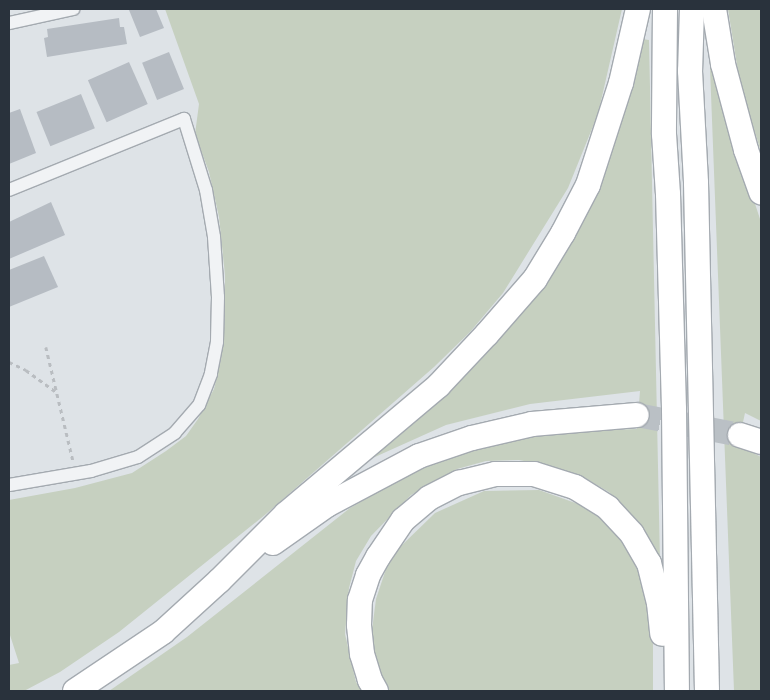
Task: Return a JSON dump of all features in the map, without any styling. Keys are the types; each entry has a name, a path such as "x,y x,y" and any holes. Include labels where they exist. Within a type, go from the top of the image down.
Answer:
{"highway":[{"path":"75,691 163,632 220,580 286,514 438,386 488,334 535,279 563,233 588,185 621,83 638,9"},
{"path":"665,9 664,134 668,194 674,409 678,691"},
{"path":"692,9 690,71 696,183 708,691"},
{"path":"714,9 723,64 746,150 761,192"},
{"path":"220,580 327,505 419,456 472,438 532,424 637,415"},
{"path":"376,691 370,680 362,654 360,600 368,575 403,520 429,498 459,483 495,474 534,474 575,488 608,508 632,534 649,563 659,603 670,691"}],"street":[{"path":"9,23 73,9"},
{"path":"9,190 184,119 206,190 214,237 218,297 216,342 210,374 200,405 175,433 138,457 77,474 9,485"}],"path":[{"path":"46,347 77,474"},
{"path":"9,362 26,370 57,393"}],"green space":[{"path":"165,9 622,9 598,114 568,188 503,293 470,332 434,367 266,514 119,632 60,672 24,691 9,691 9,665 19,663 9,632 9,500 75,488 132,473 166,451 186,436 198,419 214,389 221,359 225,318 225,275 219,217 209,172 195,134 199,104"},
{"path":"728,9 761,9 761,152 740,84"},
{"path":"642,39 649,40 660,561 640,523 609,492 583,477 555,467 519,460 486,461 457,469 411,495 371,536 356,561 349,588 345,634 356,682 362,691 109,691 187,637 350,508 412,472 457,453 550,432 637,429 640,391 530,404 446,425 366,461 461,380 505,333 540,288 578,228 609,158 626,105"},
{"path":"710,68 714,69 732,134 761,222 761,421 745,413 738,445 761,457 761,691 734,691"},
{"path":"539,490 581,505 613,527 631,555 644,585 653,642 653,691 387,691 375,658 372,630 376,599 386,569 399,548 435,513 484,491"}],"building":[{"path":"156,9 164,28 140,37 129,10"},
{"path":"119,18 120,27 124,27 127,44 47,57 44,38 48,37 47,29"},
{"path":"169,52 184,89 157,100 142,63"},
{"path":"129,62 148,104 107,122 88,80"},
{"path":"81,94 95,128 50,146 36,112"},
{"path":"20,109 36,153 9,164 9,113"},
{"path":"51,202 65,235 9,259 9,222"},
{"path":"44,256 58,287 9,307 9,270"}],"tunnel":[{"path":"637,415 740,435"}]}
